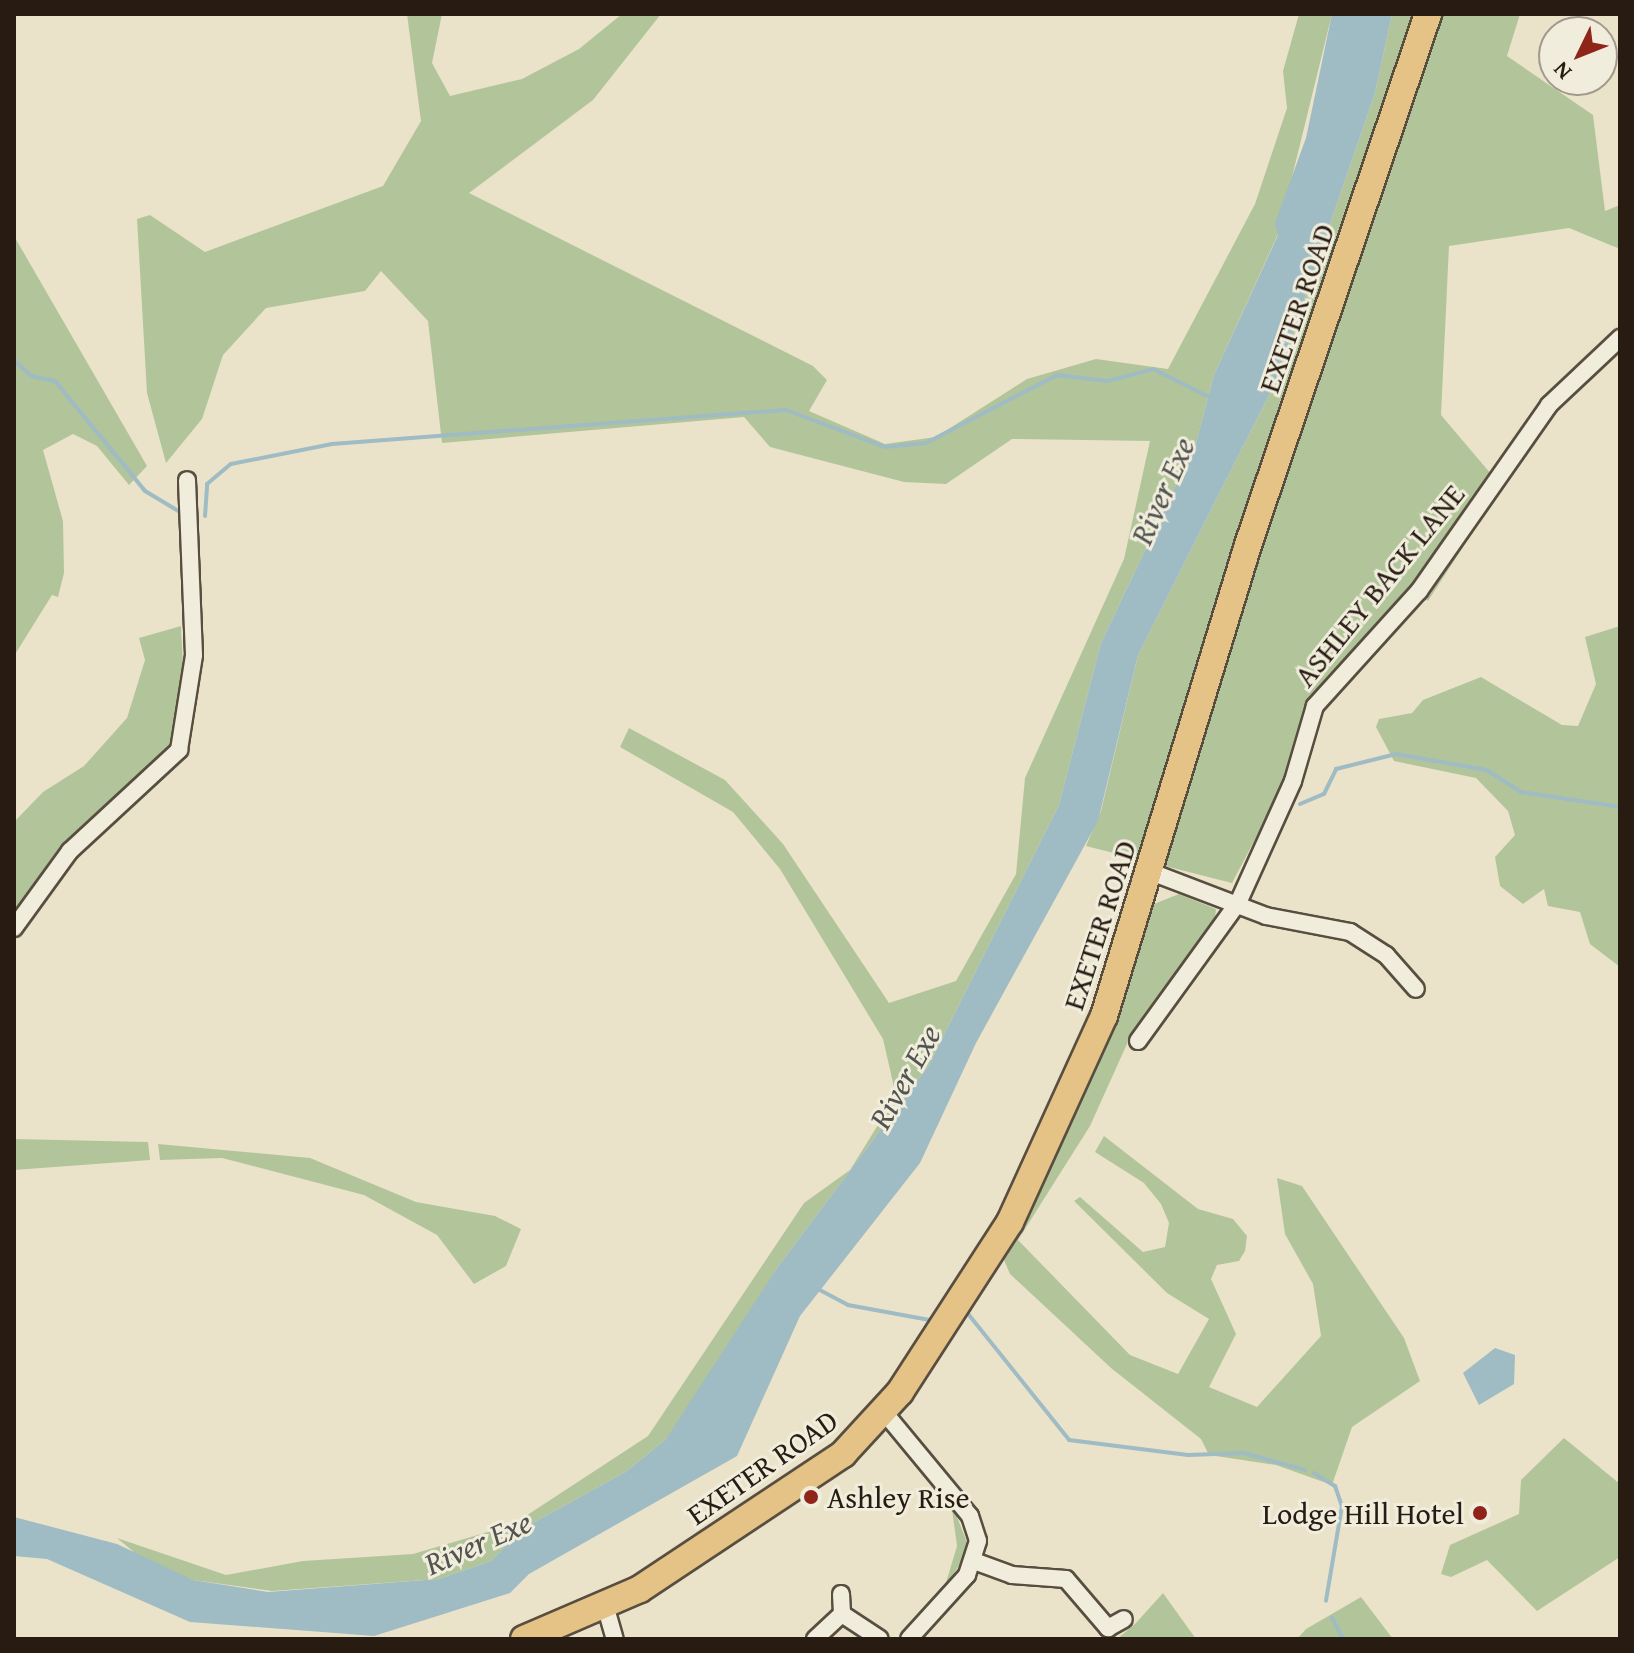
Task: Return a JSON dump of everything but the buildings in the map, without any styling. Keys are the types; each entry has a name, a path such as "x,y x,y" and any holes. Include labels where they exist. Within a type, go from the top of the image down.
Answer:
{"main road":[{"name":"EXETER ROAD","path":"524,1639 605,1605 819,1473 884,1412 1031,1182 1098,1031 1151,872 1248,545 1428,14"}],"street":[{"name":"ASHLEY BACK LANE","path":"1238,903 1293,781 1315,706 1419,591 1549,405 1620,338"},
{"path":"14,928 70,851 170,765 187,724 193,677 187,480"},
{"path":"1151,872 1238,903 1350,932 1386,955 1416,989"},
{"path":"1138,1041 1238,903"},
{"path":"884,1412 970,1516 978,1541 974,1561 909,1639"},
{"path":"974,1561 1012,1575 1066,1579 1105,1634 1124,1619"},
{"path":"841,1594 842,1614"},
{"path":"605,1605 615,1639"},
{"path":"815,1639 842,1614"},
{"path":"842,1614 880,1639"}],"green space":[{"path":"407,14 442,14 432,63 450,96 522,79 579,49 622,14 661,14 593,100 469,193 813,366 827,380 809,411 885,444 936,437 1027,379 1096,359 1168,369 1255,204 1287,108 1283,71 1299,14 1332,14 1278,234 1214,375 1196,443 1101,643 1059,805 929,1065 777,1268 711,1379 666,1439 627,1471 522,1529 491,1561 439,1579 272,1591 193,1580 147,1563 117,1538 226,1575 303,1561 413,1554 512,1525 648,1436 804,1203 850,1170 896,1096 883,1039 780,869 733,812 620,747 629,728 725,780 783,844 889,1003 956,981 1016,874 1025,778 1124,559 1150,441 1012,439 946,484 904,482 770,447 744,417 442,443 428,321 381,271 365,291 266,308 223,355 202,419 166,463 147,393 137,219 150,215 205,252 383,186 421,121"},
{"path":"1392,14 1520,14 1507,56 1538,77 1538,96 1565,96 1593,115 1605,211 1620,205 1620,249 1569,228 1449,246 1441,415 1502,487 1428,601 1419,591 1315,706 1309,737 1232,883 1086,846 1101,811 1138,655 1276,381 1375,93"},
{"path":"14,236 147,466 129,485 97,446 73,434 43,450 63,521 64,573 58,597 52,595 14,656"},
{"path":"181,626 184,686 172,750 14,915 14,822 43,792 84,766 127,718 145,660 139,638"},
{"path":"1620,626 1620,967 1590,944 1580,912 1548,906 1544,889 1523,904 1500,886 1495,857 1515,835 1508,811 1476,778 1394,761 1376,727 1379,719 1412,713 1423,700 1481,677 1562,725 1578,726 1596,684 1585,637"},
{"path":"1179,894 1216,909 1215,918 1131,1035 1090,1126 1018,1240 1130,1355 1178,1374 1209,1319 1167,1293 1074,1201 1080,1197 1143,1252 1165,1247 1169,1223 1161,1204 1144,1183 1095,1152 1104,1136 1198,1209 1233,1219 1247,1236 1245,1251 1239,1261 1217,1265 1211,1279 1236,1334 1209,1387 1257,1407 1321,1336 1313,1284 1285,1234 1277,1178 1302,1186 1404,1338 1420,1381 1352,1427 1332,1485 1276,1465 1209,1455 1201,1439 1111,1368 1010,1274 1004,1260 1086,1092 1154,904"},
{"path":"14,1139 148,1142 150,1160 14,1170"},
{"path":"158,1144 310,1158 416,1202 495,1216 521,1229 506,1266 474,1284 437,1235 364,1195 222,1158 160,1160"},
{"path":"1564,1438 1620,1484 1620,1557 1537,1611 1487,1560 1451,1577 1441,1574 1450,1545 1519,1514 1521,1480"},
{"path":"951,1502 970,1550 945,1586 957,1546"},
{"path":"1163,1593 1196,1639 1117,1639 1135,1624"},
{"path":"1361,1597 1393,1639 1297,1639 1306,1629"}],"water":[{"path":"1332,14 1392,14 1375,93 1276,381 1138,655 1098,821 976,1043 920,1163 800,1316 737,1456 529,1574 510,1593 374,1636 190,1622 47,1559 14,1556 14,1517 117,1544 193,1580 268,1592 439,1579 491,1561 522,1529 627,1471 666,1439 777,1268 929,1065 1059,805 1101,643 1196,443 1214,375 1278,235 1275,223 1306,138"},
{"path":"1495,1348 1515,1355 1514,1384 1479,1405 1463,1373"}],"waterway":[{"path":"14,360 31,376 55,381 145,491 178,511"},
{"path":"205,516 207,484 231,464 332,444 786,410 885,447 926,443 1057,375 1108,381 1153,369 1213,399"},
{"path":"1300,804 1324,794 1336,769 1396,754 1487,770 1521,792 1620,807"},
{"path":"818,1289 848,1305 930,1320"},
{"path":"969,1315 1069,1440 1188,1455 1243,1453 1305,1470"},
{"path":"1314,1473 1335,1486 1342,1506 1326,1601"},
{"path":"1332,1618 1343,1639"}],"place":[{"name":"Ashley Rise","path":"811,1497"},
{"name":"Lodge Hill Hotel","path":"1480,1513"}],"water label":[{"name":"River Exe","path":"1163,491"},
{"name":"River Exe","path":"905,1077"},
{"name":"River Exe","path":"478,1543"}]}
